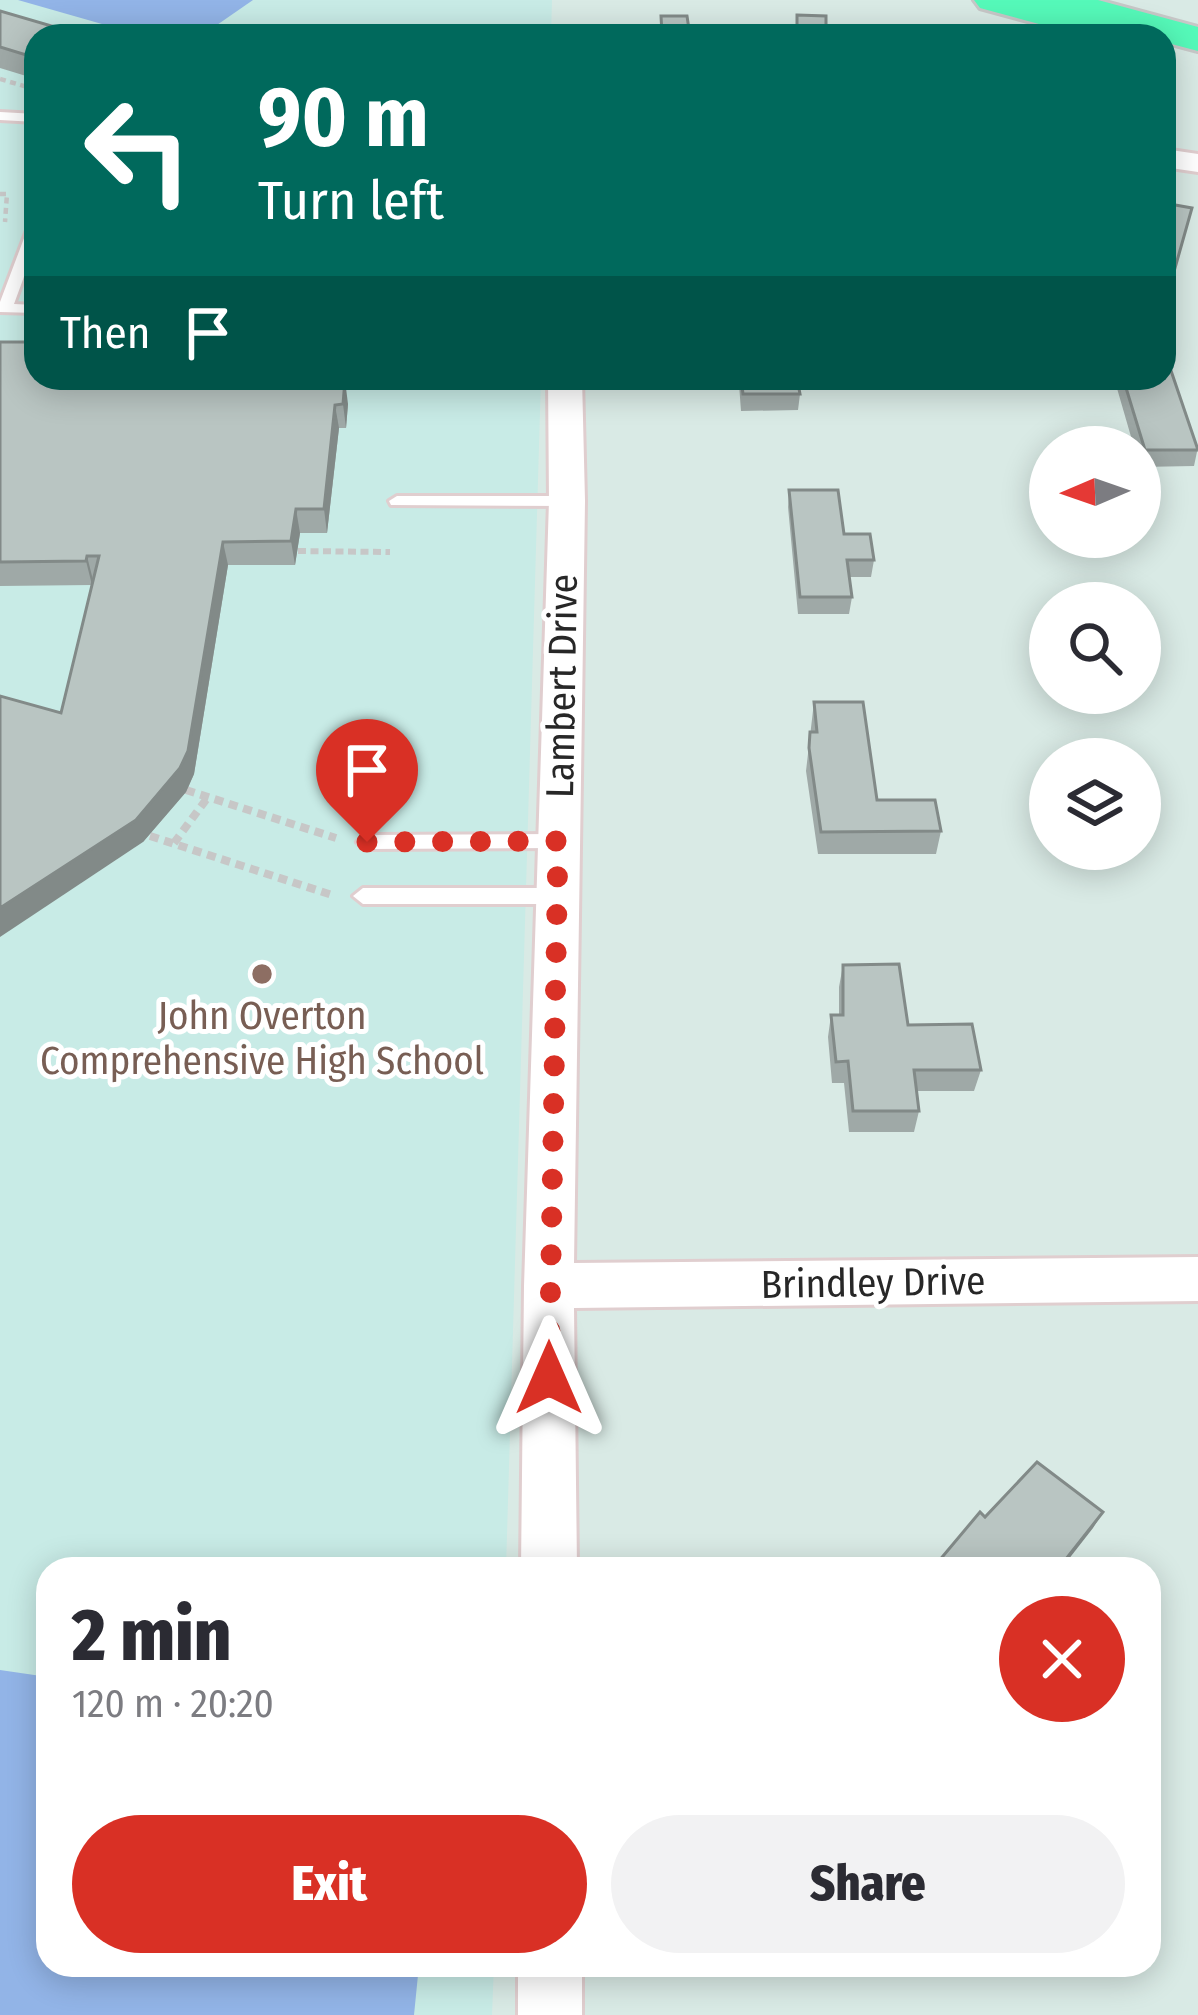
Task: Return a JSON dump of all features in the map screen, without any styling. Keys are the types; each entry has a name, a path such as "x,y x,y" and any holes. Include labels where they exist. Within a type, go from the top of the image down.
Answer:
{"highway":[{"path":"993,0 1084,24"},
{"path":"1055,0 1143,24"}],"street":[{"name":"Lambert Drive","path":"549,1557 549,1286 567,500 565,390"},
{"name":"Brindley Drive","path":"549,1286 1198,1279"},
{"path":"550,1977 550,2015"}],"lane":[{"path":"2,308 24,254"},
{"path":"397,501 567,500"},
{"path":"367,842 558,841"},
{"path":"352,897 556,896"}],"path":[{"path":"298,551 390,552"},
{"path":"186,790 344,841"},
{"path":"174,843 208,797"},
{"path":"149,836 352,897"}],"shaded area":[{"name":"John Overton Comprehensive High School","path":"0,0 552,0 551,24 24,24 24,390 541,390 506,1557 36,1557 36,1977 494,1977 492,2015 0,2015"},
{"path":"18,0 253,0 218,24 102,24"},
{"path":"0,1670 36,1675 36,1977 418,1977 414,2015 0,2015"}],"building":[{"path":"0,11 45,24 24,24 24,54 0,47"},
{"path":"797,15 826,16 826,24 797,24"},
{"path":"661,16 687,16 688,24 661,24"},
{"path":"1176,205 1192,208 1176,264"},
{"path":"0,342 24,342 24,390 344,390 343,404 335,405 324,509 296,509 291,541 223,542 188,751 180,768 136,820 0,908 0,696 61,713 99,556 87,556 86,561 0,562"},
{"path":"1176,385 1198,450 1161,450 1161,426 1138,426 1127,390 1176,390"},
{"path":"742,390 799,390 800,394 743,394"},
{"path":"789,490 838,490 844,534 870,534 874,560 847,560 852,597 800,597"},
{"path":"814,702 863,702 877,800 935,800 941,831 821,832 809,748 810,732 817,732"},
{"path":"899,964 908,1025 972,1024 981,1070 914,1070 919,1111 853,1111 848,1061 836,1062 831,1015 843,1015 843,965"},
{"path":"1037,1462 1103,1512 1068,1557 942,1557 980,1512 985,1517"}],"place":[{"name":"John Overton Comprehensive High School","path":"262,974"}],"route":[{"path":"367,842 558,841 549,1378"}]}
